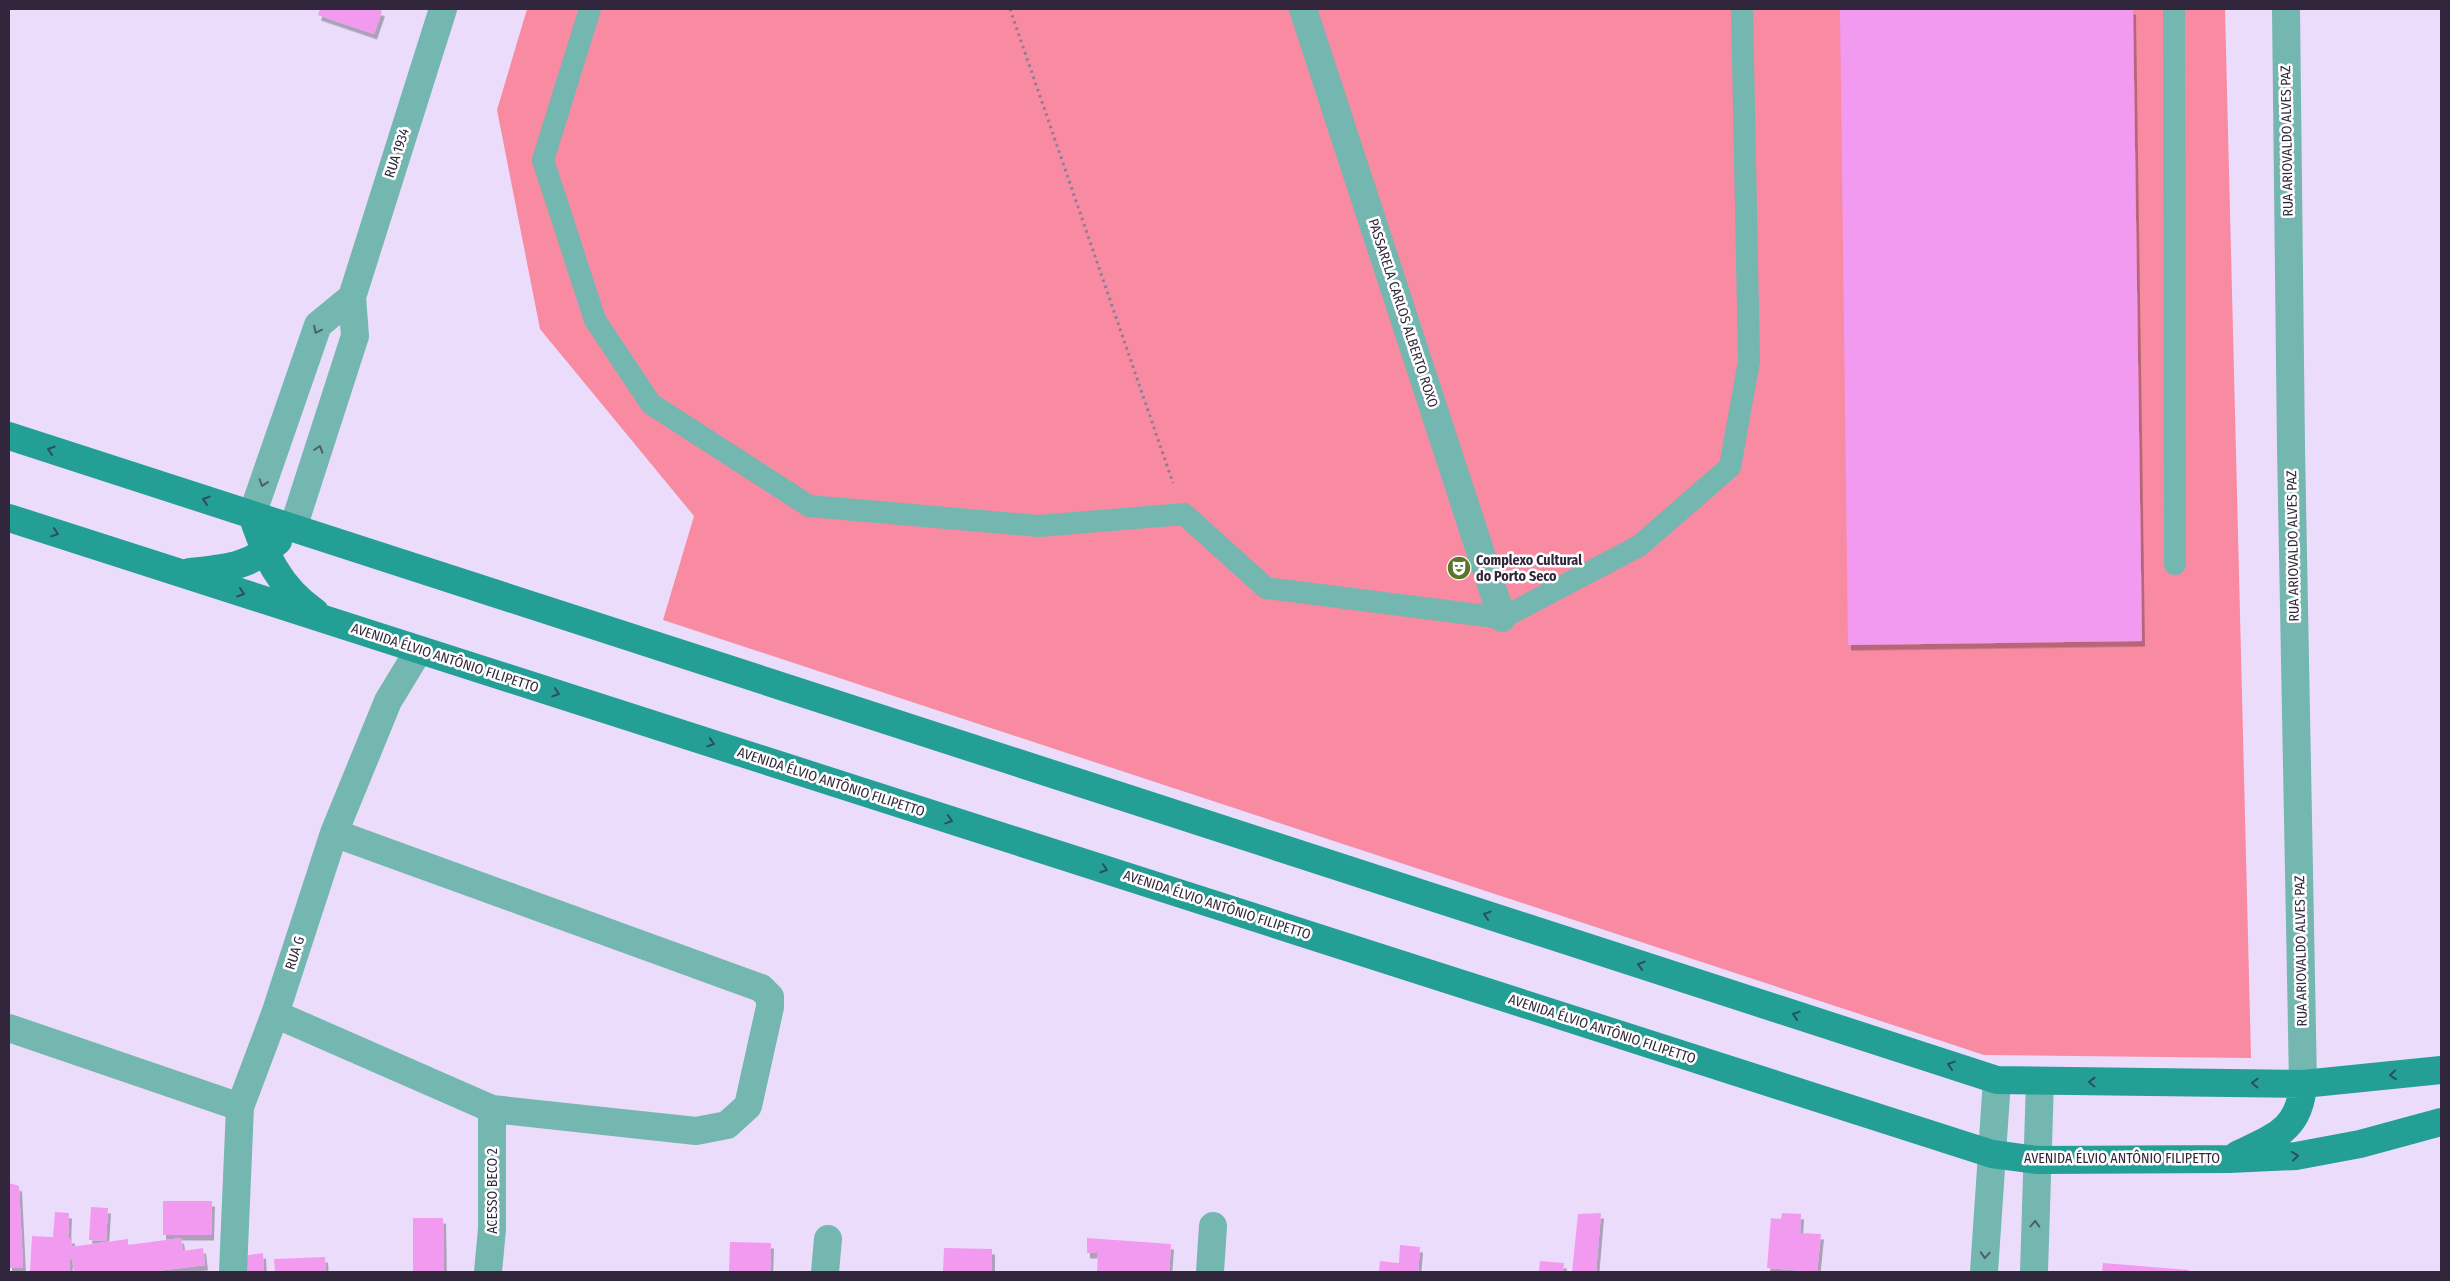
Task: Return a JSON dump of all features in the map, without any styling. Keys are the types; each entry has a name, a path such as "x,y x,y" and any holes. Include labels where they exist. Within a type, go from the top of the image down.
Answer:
{"main road":[{"path":"9,436 1997,1080 2304,1084 2441,1070"},
{"path":"252,515 265,553 280,578 297,600 326,620"},
{"name":"AVENIDA ÉLVIO ANTÔNIO FILIPETTO","path":"9,518 1992,1154 2037,1160 2229,1159 2296,1156 2360,1144 2441,1122"},
{"path":"178,573 232,568 249,562 265,553 292,528"},
{"path":"2229,1159 2283,1132 2296,1117 2302,1100 2304,1084"}],"street":[{"name":"RUA 1934","path":"292,528 355,336 352,297 443,9"},
{"name":"PASSARELA CARLOS ALBERTO ROXO","path":"1303,9 1502,618"},
{"name":"RUA ARIOVALDO ALVES PAZ","path":"2286,9 2291,458 2304,1084"},
{"path":"252,515 318,325 352,297"},
{"name":"RUA G","path":"233,1272 240,1107 275,1014 334,834 388,701 419,650"},
{"path":"275,1014 492,1109 696,1131 727,1125 748,1106 770,1007 770,997 761,988 334,834"},
{"path":"9,1028 240,1107"},
{"path":"1984,1272 1997,1080"},
{"path":"2034,1272 2040,1081"},
{"name":"ACESSO BECO 2","path":"488,1272 492,1229 492,1109"},
{"path":"1210,1272 1212,1226"},
{"path":"825,1272 828,1239"}],"lane":[{"path":"590,9 581,32 543,160 595,320 651,404 809,506 1039,526 1184,514 1266,588 1502,618 1639,546 1730,467 1749,361 1742,9"},
{"path":"2174,9 2175,564"}],"path":[{"path":"1010,9 1184,514"}],"shaded area":[{"name":"Complexo Cultural do Porto Seco","path":"527,9 2225,9 2251,1058 1984,1055 663,620 694,516 540,329 497,110"}],"building":[{"path":"320,9 376,9 382,11 374,34 318,15"},
{"path":"1840,9 2133,9 2142,641 1848,645"},
{"path":"9,1183 19,1186 23,1268 9,1268"},
{"path":"163,1201 212,1201 211,1235 163,1235"},
{"path":"91,1207 108,1208 106,1241 89,1240"},
{"path":"55,1212 69,1213 68,1238 72,1238 69,1272 30,1272 32,1236 53,1237"},
{"path":"1601,1213 1596,1272 1572,1272 1578,1214"},
{"path":"1782,1213 1801,1214 1800,1233 1821,1234 1817,1272 1767,1268 1771,1218 1781,1219"},
{"path":"413,1218 443,1218 444,1272 413,1272"},
{"path":"181,1238 183,1251 203,1248 205,1265 149,1272 74,1272 70,1247 128,1239 128,1245"},
{"path":"1087,1238 1171,1244 1169,1272 1097,1272 1098,1253 1087,1253"},
{"path":"730,1242 771,1243 770,1272 729,1272"},
{"path":"1400,1245 1420,1247 1418,1272 1379,1272 1380,1261 1399,1263"},
{"path":"944,1248 992,1249 992,1272 943,1272"},
{"path":"263,1253 264,1272 244,1272 243,1256"},
{"path":"325,1257 326,1272 275,1272 274,1259"},
{"path":"1540,1261 1564,1263 1563,1272 1539,1272"},
{"path":"2103,1263 2189,1270 2188,1272 2102,1272"}],"place":[{"name":"Complexo Cultural do Porto Seco","path":"1459,568"}]}
